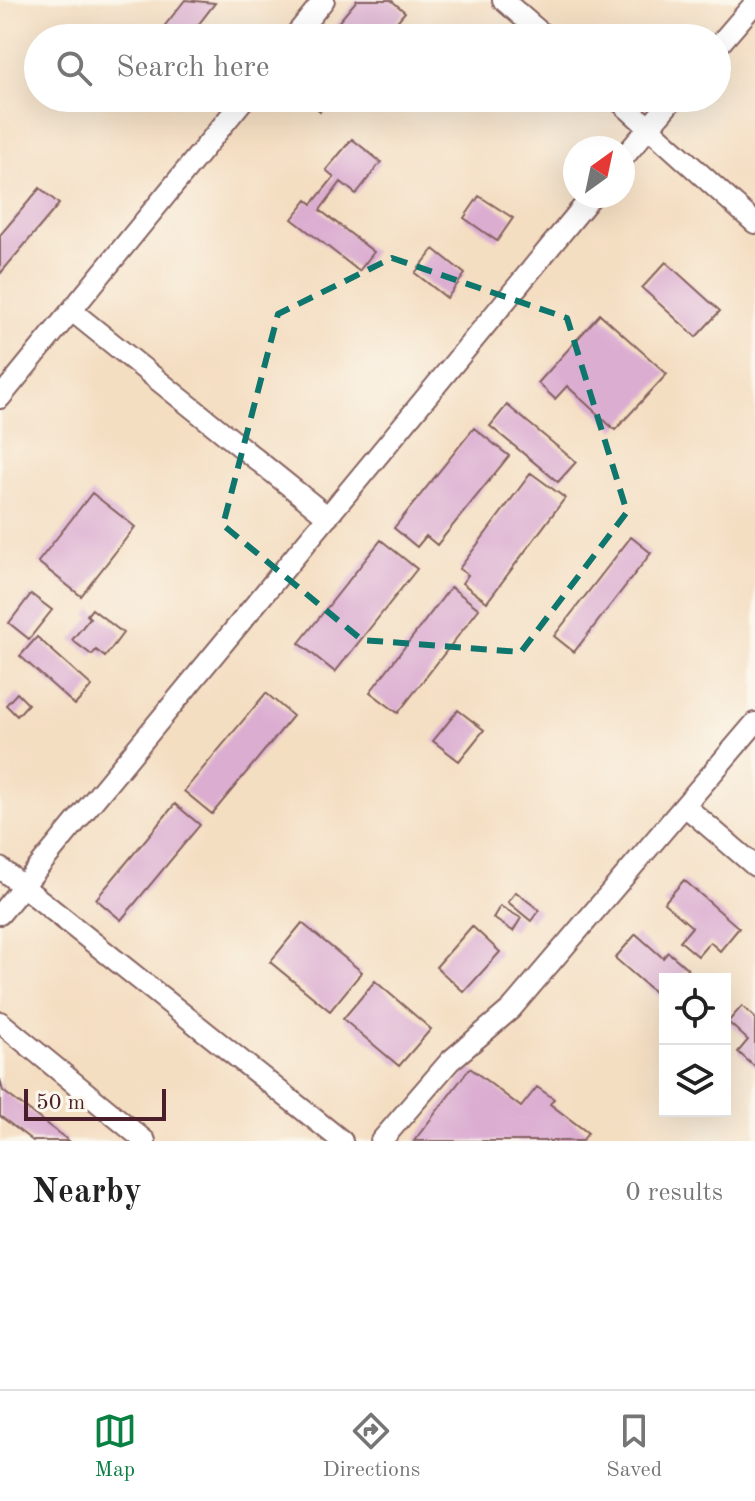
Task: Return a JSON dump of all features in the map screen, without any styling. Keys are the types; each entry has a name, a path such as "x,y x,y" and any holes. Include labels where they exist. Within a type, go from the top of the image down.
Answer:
{"street":[{"path":"304,24 324,0"},
{"path":"503,0 531,24"},
{"path":"731,31 755,3"},
{"path":"0,398 234,112"},
{"path":"632,112 755,223"},
{"path":"635,143 662,112"},
{"path":"0,914 582,208"},
{"path":"72,311 328,517"},
{"path":"381,1141 450,1061 511,1009 755,723"},
{"path":"686,807 755,866"},
{"path":"0,868 342,1141"},
{"path":"0,1022 145,1141"}],"highlighted area":[{"path":"392,258 567,318 627,512 521,652 362,640 223,525 278,314"}],"building":[{"path":"185,0 215,3 199,24 166,24"},
{"path":"357,0 391,0 405,12 395,24 337,24"},
{"path":"352,139 381,162 356,194 341,182 320,210 374,252 359,271 292,219 307,200 312,204 334,177 326,170"},
{"path":"40,188 59,204 0,274 0,235"},
{"path":"479,196 513,218 497,241 464,218"},
{"path":"434,249 465,274 447,298 415,273"},
{"path":"666,262 720,311 696,337 642,288"},
{"path":"600,314 667,374 615,430 567,386 555,399 538,383"},
{"path":"507,405 576,462 558,482 490,426"},
{"path":"474,428 509,456 437,545 426,536 417,547 394,528"},
{"path":"531,473 565,498 487,602 462,583 468,575 459,569"},
{"path":"92,493 135,527 81,596 38,562"},
{"path":"631,537 651,553 574,652 554,636"},
{"path":"381,540 417,569 335,672 299,643"},
{"path":"451,587 479,609 398,713 370,692"},
{"path":"31,594 52,610 29,639 9,623"},
{"path":"92,609 123,633 105,657 96,650 92,655 72,640 90,618 87,615"},
{"path":"37,637 92,686 75,705 20,656"},
{"path":"17,693 28,704 17,716 6,705"},
{"path":"266,693 293,716 212,814 184,791"},
{"path":"458,710 484,730 459,761 433,741"},
{"path":"175,804 200,825 121,920 96,899"},
{"path":"684,880 739,928 720,951 710,942 698,956 680,941 692,927 664,903"},
{"path":"516,892 539,910 531,921 508,902"},
{"path":"500,906 521,918 513,931 493,918"},
{"path":"302,923 362,972 330,1011 270,962"},
{"path":"472,926 500,952 464,992 436,967"},
{"path":"636,934 663,958 668,952 688,969 685,973 659,973 659,996 615,958"},
{"path":"375,981 431,1029 399,1066 343,1019"},
{"path":"742,1006 755,1018 755,1067 738,1052 748,1040 731,1025 731,1019"},
{"path":"470,1068 521,1107 537,1087 554,1099 550,1104 588,1133 582,1141 414,1141"},
{"path":"0,1079 3,1091 69,1141 33,1141 0,1116"}]}
